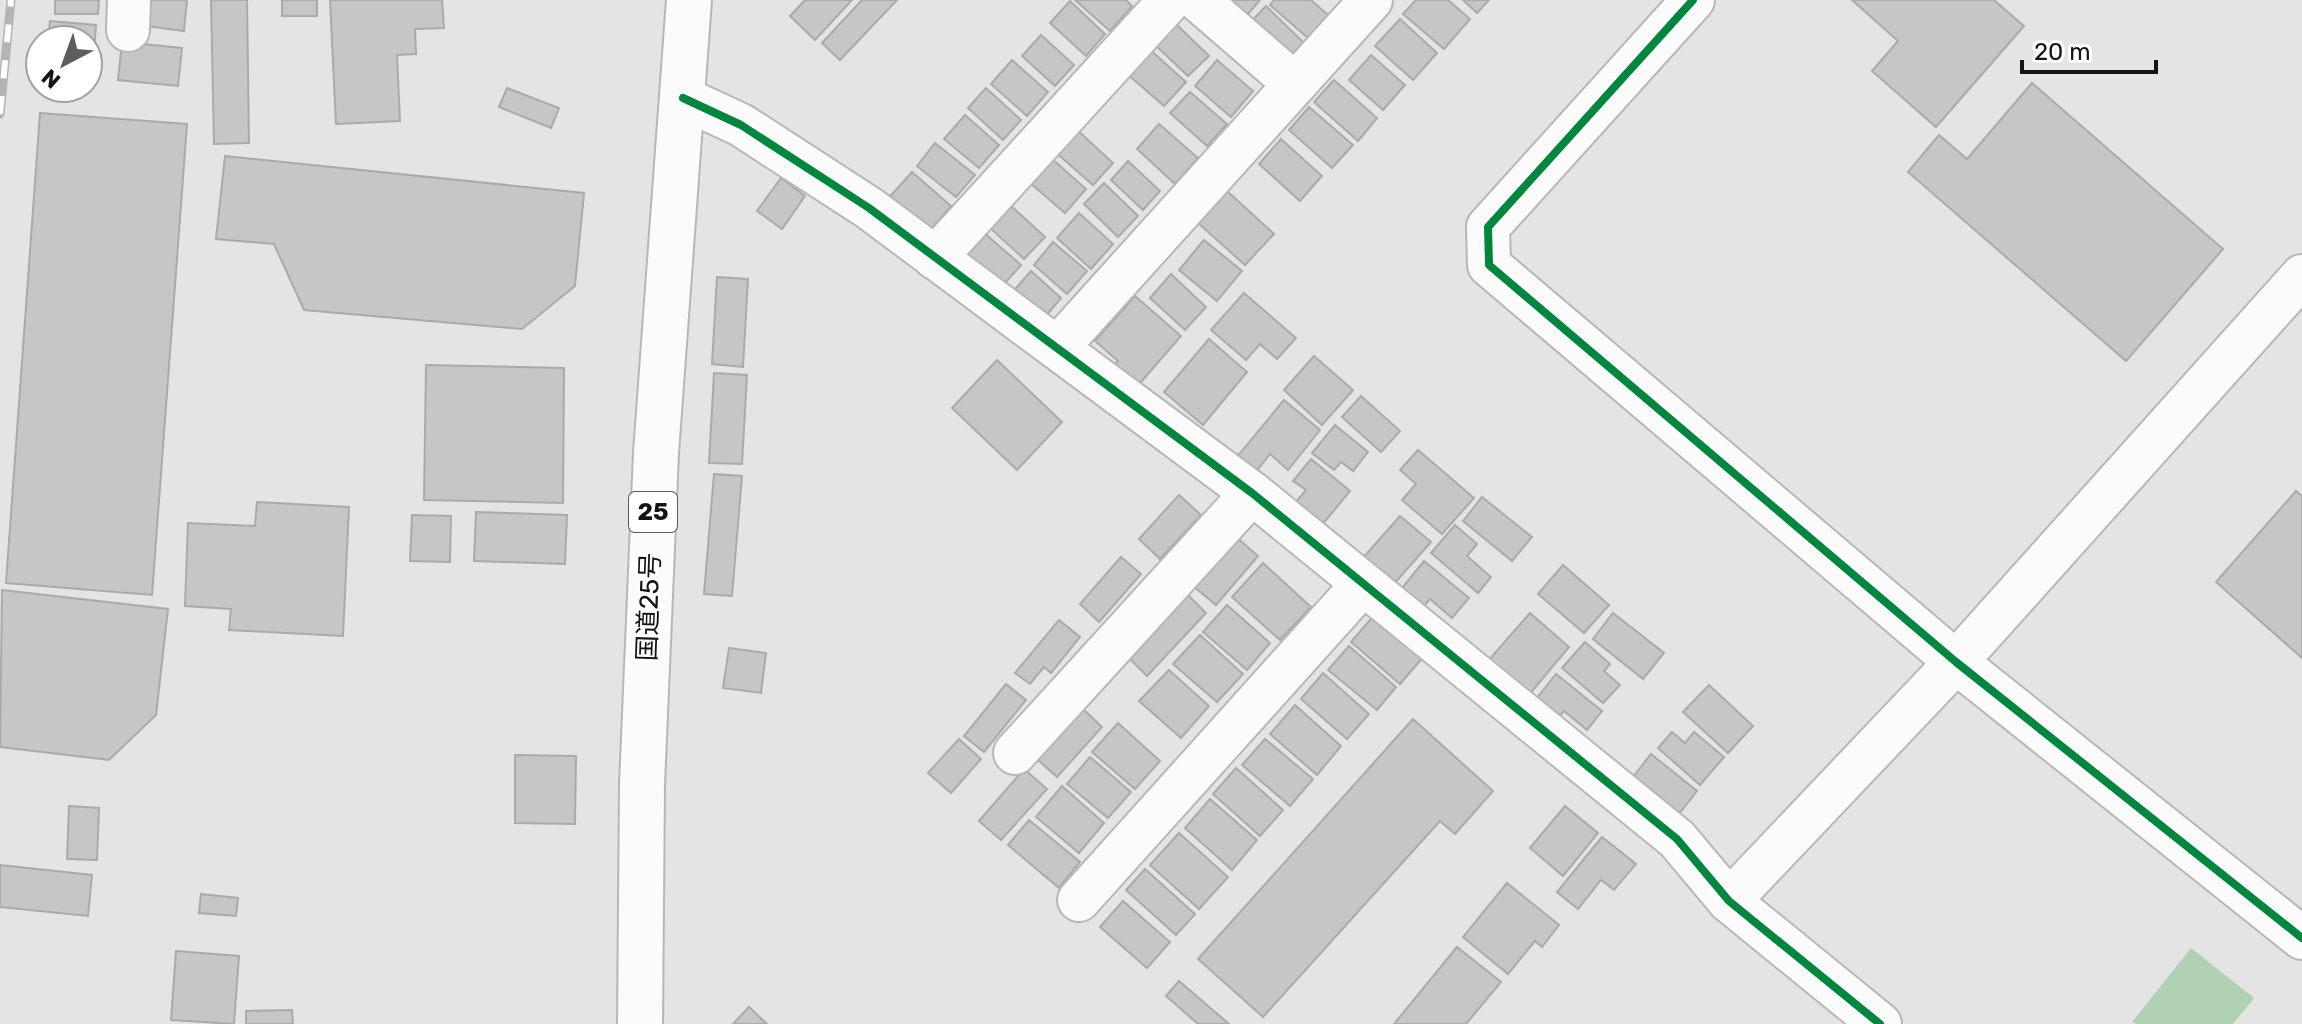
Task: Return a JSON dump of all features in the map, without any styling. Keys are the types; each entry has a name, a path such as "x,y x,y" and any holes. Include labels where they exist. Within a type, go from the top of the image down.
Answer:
{"highway":[{"name":"国道25号","path":"640,1024 642,785 655,469 689,0"}],"street":[{"path":"935,258 1170,0"},
{"path":"1198,0 1295,84"},
{"path":"1057,348 1371,0"},
{"path":"1693,0 1488,227 1489,265 1956,662 2302,938"},
{"path":"683,98 741,125 869,208 1252,493 1677,839 1729,901 1880,1024"},
{"path":"1729,901 1956,662 2302,276"},
{"path":"1015,753 1252,493"},
{"path":"1079,900 1363,584"}],"green space":[{"path":"2191,948 2254,998 2233,1024 2132,1022"}],"building":[{"path":"55,0 99,0 98,14 55,14"},
{"path":"140,0 187,0 184,31 138,25"},
{"path":"211,0 247,0 249,143 214,144"},
{"path":"282,0 317,0 317,16 282,16"},
{"path":"330,0 442,0 444,28 415,29 416,54 397,55 400,121 336,124"},
{"path":"805,0 852,0 815,40 790,16"},
{"path":"862,0 897,0 840,60 822,43"},
{"path":"1075,0 1126,0 1132,6 1110,31"},
{"path":"1218,0 1260,0 1242,21"},
{"path":"1274,0 1311,0 1328,15 1308,38 1270,5"},
{"path":"1416,0 1448,0 1470,19 1444,49 1403,14"},
{"path":"1463,0 1489,0 1477,13"},
{"path":"1852,0 1994,0 2024,26 1936,127 1872,71 1898,41"},
{"path":"1070,1 1105,34 1086,56 1050,23"},
{"path":"1266,6 1305,44 1288,62 1248,25"},
{"path":"1400,19 1437,53 1413,80 1375,46"},
{"path":"1172,20 1209,56 1188,76 1152,42"},
{"path":"50,21 84,24 50,24"},
{"path":"1041,35 1074,65 1055,86 1022,56"},
{"path":"122,42 182,48 178,86 118,80"},
{"path":"1148,48 1186,82 1164,106 1126,73"},
{"path":"1371,55 1405,85 1383,110 1349,80"},
{"path":"1012,60 1048,92 1027,116 991,84"},
{"path":"1217,60 1253,91 1231,117 1195,86"},
{"path":"1334,80 1377,118 1358,141 1314,102"},
{"path":"2032,83 2223,249 2126,361 1908,172 1939,135 1967,159"},
{"path":"507,88 559,108 551,128 499,107"},
{"path":"986,88 1021,120 1003,140 968,108"},
{"path":"1190,92 1227,124 1207,146 1170,113"},
{"path":"1309,107 1353,145 1332,168 1289,130"},
{"path":"40,113 187,124 152,595 6,583"},
{"path":"965,115 999,145 979,168 944,139"},
{"path":"1159,124 1198,158 1175,184 1137,149"},
{"path":"1075,128 1113,163 1093,185 1054,151"},
{"path":"1281,139 1322,176 1300,201 1259,164"},
{"path":"935,143 975,175 956,197 917,166"},
{"path":"225,156 584,193 575,286 522,329 304,310 274,244 216,239"},
{"path":"1051,158 1086,189 1065,213 1030,183"},
{"path":"1128,161 1160,191 1143,210 1111,180"},
{"path":"912,172 951,206 926,235 886,201"},
{"path":"781,178 805,196 782,229 757,211"},
{"path":"1104,183 1138,216 1118,237 1084,204"},
{"path":"1227,191 1274,234 1245,265 1198,223"},
{"path":"1009,204 1045,237 1024,259 988,226"},
{"path":"1079,213 1113,244 1091,269 1057,238"},
{"path":"983,232 1021,265 997,292 960,259"},
{"path":"1204,240 1242,271 1217,301 1179,270"},
{"path":"1053,242 1087,271 1067,294 1034,265"},
{"path":"1031,271 1061,298 1041,322 1010,295"},
{"path":"1171,274 1206,307 1185,330 1150,298"},
{"path":"717,277 748,279 743,367 712,364"},
{"path":"1244,293 1296,338 1277,359 1260,344 1246,360 1211,330"},
{"path":"1135,296 1181,336 1134,390 1110,370 1118,361 1095,341"},
{"path":"1209,339 1247,372 1203,425 1164,392"},
{"path":"1314,356 1353,390 1322,425 1284,390"},
{"path":"997,360 1062,422 1017,470 952,408"},
{"path":"426,365 564,368 563,503 424,500"},
{"path":"714,373 747,375 742,464 709,463"},
{"path":"1361,396 1400,431 1381,452 1342,417"},
{"path":"1284,400 1320,430 1288,470 1270,454 1255,473 1236,458"},
{"path":"1335,425 1368,452 1353,471 1341,462 1334,470 1312,453"},
{"path":"1418,450 1474,498 1442,534 1402,500 1416,484 1400,470"},
{"path":"1311,459 1350,491 1322,525 1295,503 1306,490 1293,481"},
{"path":"714,474 742,476 732,596 704,594"},
{"path":"2296,491 2302,496 2302,658 2216,582"},
{"path":"1179,495 1201,515 1160,559 1139,539"},
{"path":"1482,497 1532,537 1512,561 1463,521"},
{"path":"257,502 349,507 343,636 229,630 231,609 185,606 188,523 255,526"},
{"path":"476,512 567,515 565,564 474,561"},
{"path":"412,515 451,516 450,562 410,561"},
{"path":"1400,516 1431,542 1393,585 1363,558"},
{"path":"1455,525 1477,544 1467,556 1491,577 1478,593 1431,553"},
{"path":"1234,535 1258,556 1216,605 1192,585"},
{"path":"1121,557 1141,574 1099,622 1080,604"},
{"path":"1424,561 1469,598 1452,618 1430,599 1420,611 1398,593"},
{"path":"1263,563 1311,607 1280,640 1232,597"},
{"path":"1563,565 1609,605 1584,633 1538,594"},
{"path":"2,590 168,609 156,715 109,760 0,747"},
{"path":"1187,594 1206,613 1147,676 1128,657"},
{"path":"1227,605 1270,643 1247,670 1203,632"},
{"path":"1377,612 1425,655 1400,684 1351,642"},
{"path":"1530,613 1569,647 1528,696 1488,661"},
{"path":"1613,613 1664,653 1643,679 1593,639"},
{"path":"1059,620 1080,637 1051,673 1044,667 1030,684 1015,673"},
{"path":"1200,635 1243,674 1217,702 1173,664"},
{"path":"1585,642 1610,664 1604,671 1620,685 1603,703 1562,668"},
{"path":"1349,646 1396,687 1377,710 1328,670"},
{"path":"729,648 766,653 761,693 723,688"},
{"path":"1169,670 1209,706 1181,738 1139,701"},
{"path":"1323,673 1369,714 1347,739 1301,699"},
{"path":"1556,674 1602,711 1587,730 1564,711 1556,721 1533,703"},
{"path":"1006,684 1026,700 984,752 964,736"},
{"path":"1709,685 1753,726 1728,753 1683,712"},
{"path":"1295,705 1341,746 1317,775 1270,734"},
{"path":"1083,709 1102,727 1057,777 1037,759"},
{"path":"1413,719 1493,791 1455,834 1440,821 1263,1017 1198,959"},
{"path":"1118,723 1160,761 1135,789 1092,752"},
{"path":"1672,732 1685,743 1694,732 1724,757 1700,785 1658,748"},
{"path":"959,739 981,759 951,793 928,773"},
{"path":"1265,739 1313,779 1290,806 1242,765"},
{"path":"1651,754 1697,791 1675,819 1629,782"},
{"path":"515,755 576,756 575,824 515,823"},
{"path":"1090,757 1131,792 1108,818 1067,784"},
{"path":"1236,768 1283,810 1260,836 1213,794"},
{"path":"1024,769 1047,789 1001,840 979,821"},
{"path":"1062,786 1104,823 1079,853 1036,817"},
{"path":"1210,799 1257,840 1232,870 1185,828"},
{"path":"69,806 99,808 97,860 67,859"},
{"path":"1565,806 1598,833 1563,876 1530,848"},
{"path":"1029,820 1080,862 1059,888 1008,845"},
{"path":"1179,833 1228,877 1199,909 1150,865"},
{"path":"1602,837 1636,864 1614,890 1601,880 1578,909 1557,892"},
{"path":"0,865 92,875 88,916 0,907"},
{"path":"1145,869 1195,914 1176,935 1126,890"},
{"path":"1507,883 1559,925 1542,947 1535,941 1508,974 1463,937"},
{"path":"201,894 238,898 236,916 199,913"},
{"path":"1123,901 1170,942 1147,968 1100,927"},
{"path":"1457,947 1501,982 1466,1024 1394,1024"},
{"path":"176,951 239,956 234,1024 171,1020"},
{"path":"1179,981 1229,1024 1198,1024 1166,996"},
{"path":"749,1007 767,1024 733,1024"},
{"path":"292,1010 293,1024 246,1024 246,1011"}],"railway":[{"path":"0,114 11,0"}],"cycle path":[{"path":"1693,0 1488,227 1489,265 1956,662 2302,938"},
{"path":"683,98 741,125 869,208 1252,493 1677,839 1729,901 1880,1024"}]}
